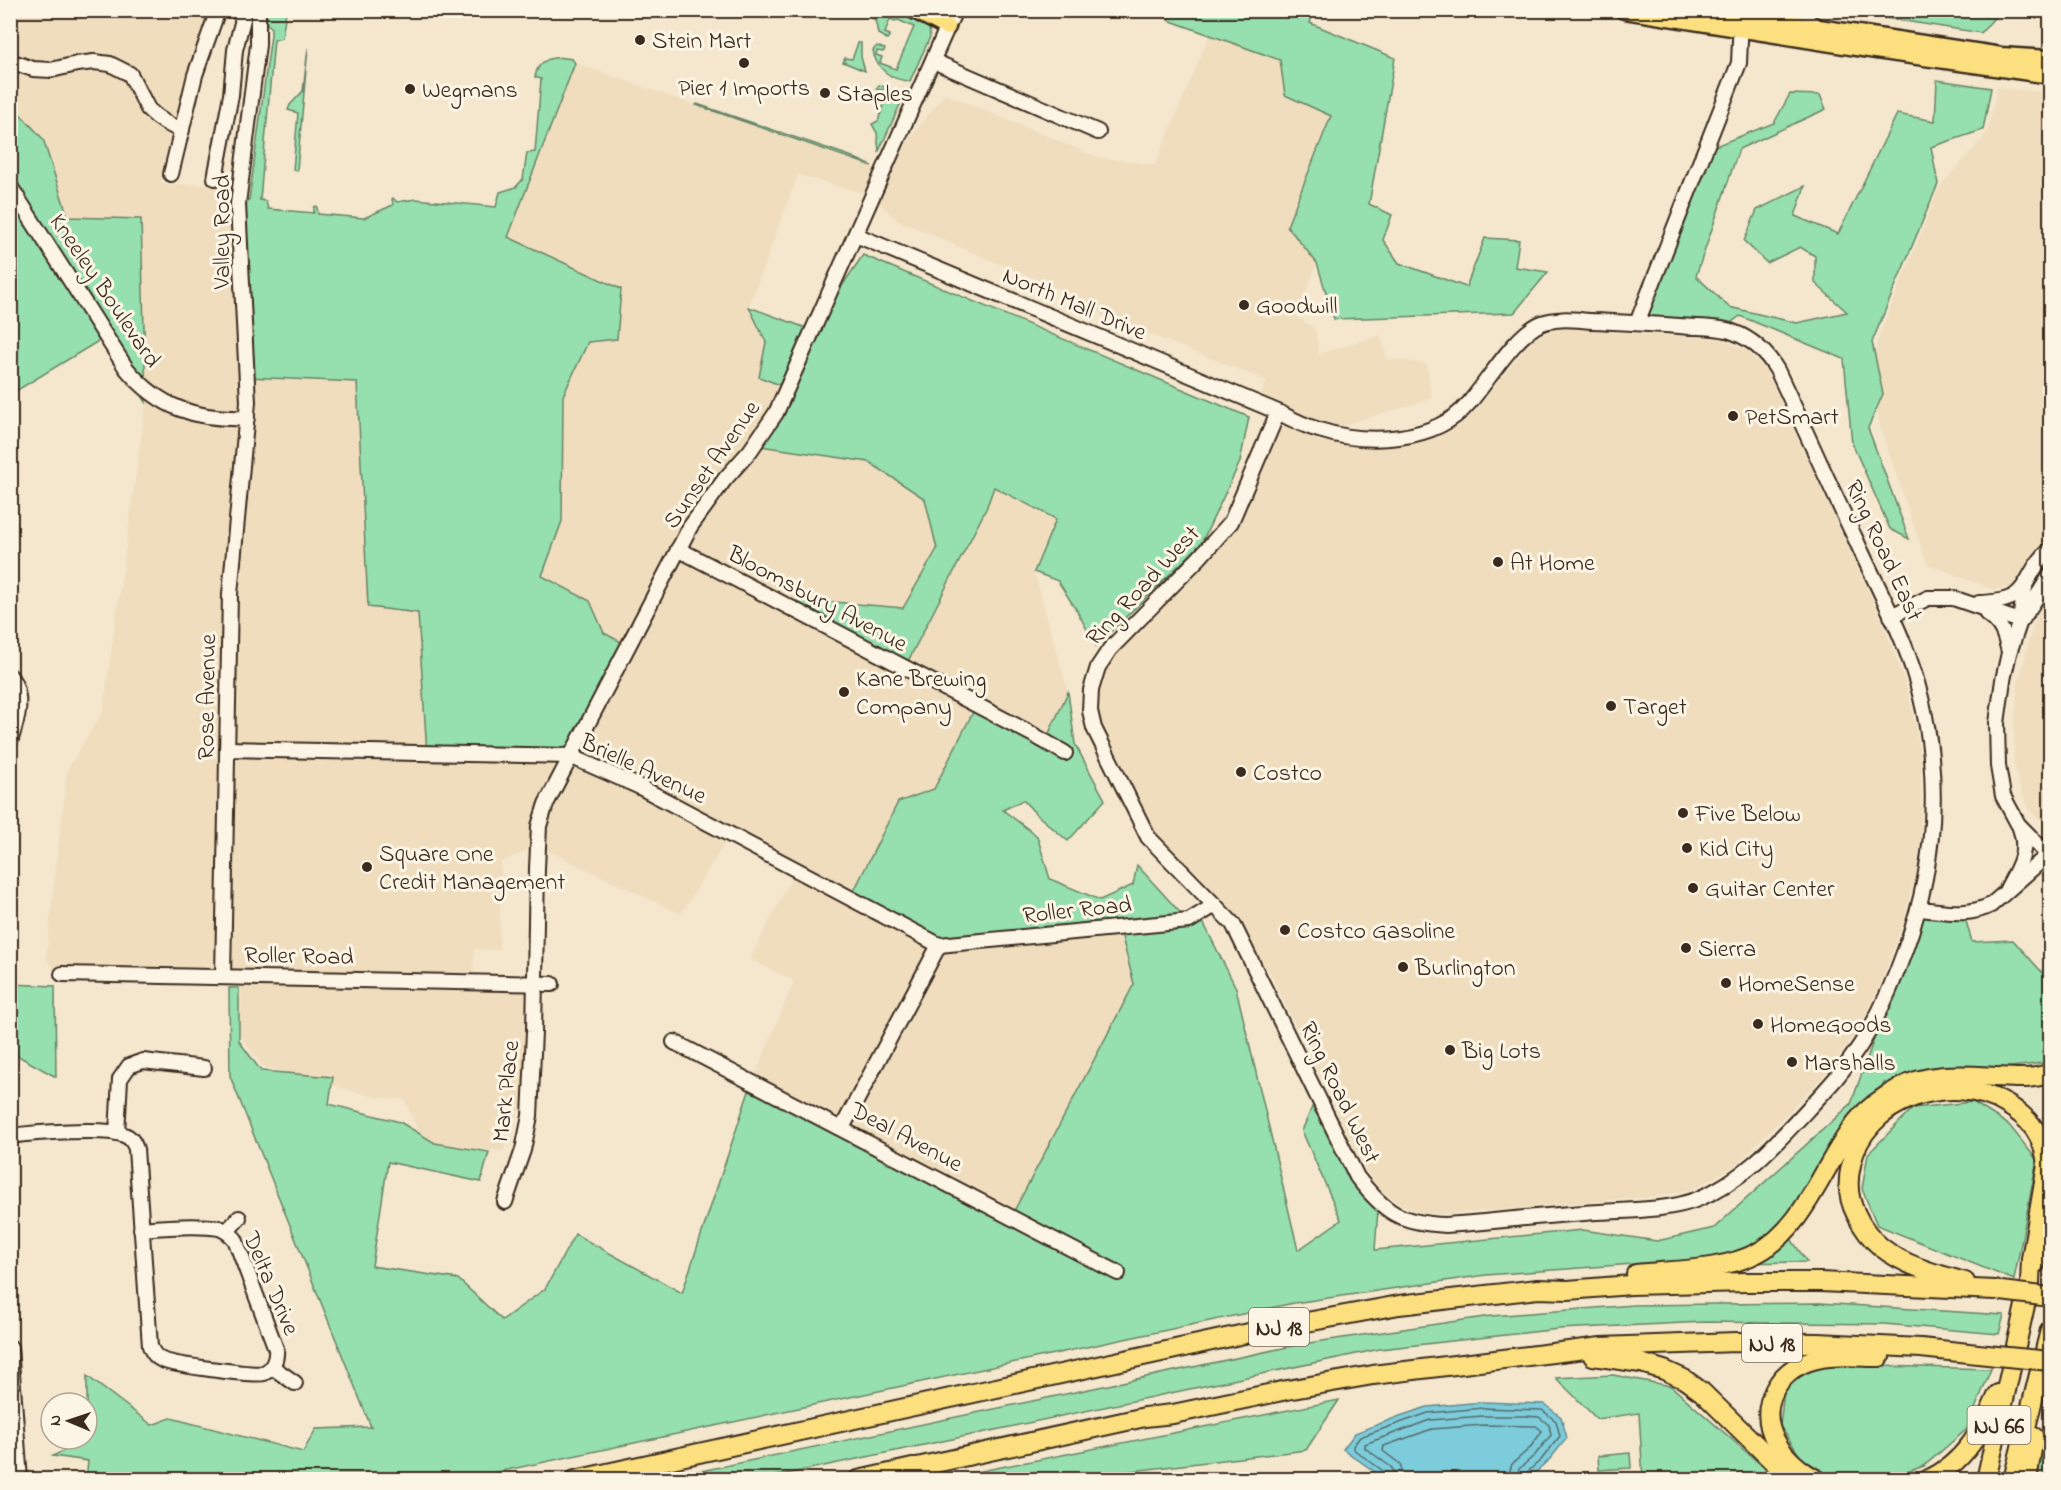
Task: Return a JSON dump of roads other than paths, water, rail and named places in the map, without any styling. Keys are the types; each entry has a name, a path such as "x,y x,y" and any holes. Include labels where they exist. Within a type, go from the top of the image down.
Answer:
{"highway":[{"path":"1538,1289 1566,1281 1716,1265 1746,1258 1770,1245 1787,1230 1858,1120 1874,1104 1893,1091 1914,1082 1937,1077 2027,1078 2050,1073"},
{"path":"1998,1291 1935,1274 1906,1261 1880,1246 1859,1221 1852,1206 1849,1187 1852,1160 1860,1141 1876,1120 1898,1104 1939,1090 1969,1091 2002,1102 2018,1111 2037,1131 2046,1149 2047,1165 2031,1259 2030,1283"},
{"name":"NJ 18","path":"575,1479 1258,1331 1399,1305 1538,1289 1568,1290 1631,1285 1747,1282 1831,1283 1998,1291 2050,1297"},
{"name":"NJ 66","path":"1986,1479 2001,1417 1996,1361 2030,1283"},
{"name":"NJ 66","path":"2013,1479 2030,1406 2045,1367 2050,1330"},
{"name":"NJ 18","path":"858,1479 1145,1417 1173,1414 1287,1390 1416,1368 1601,1347 1736,1342 1873,1345 1921,1348 2045,1367"},
{"path":"1561,1352 1641,1363 1684,1379 1702,1392 1792,1479"},
{"path":"1817,1479 1789,1460 1777,1446 1768,1418 1772,1396 1780,1381 1794,1368 1810,1360 1827,1358 1967,1358 1996,1361 1984,1423 1968,1448 1948,1468 1927,1479"},
{"path":"2027,1479 2045,1367"}],"main road":[{"path":"914,10 947,27"},
{"path":"1624,10 1741,23 1822,28 2001,56 2050,59"},
{"path":"1702,10 1741,23 2050,75"},
{"name":"NJ 66","path":"2030,1283 2050,1219"}],"street":[{"path":"171,174 195,75 218,10"},
{"path":"215,178 243,19 237,10"},
{"name":"Valley Road","path":"247,418 248,381 238,204 260,31 258,10"},
{"name":"Sunset Avenue","path":"534,982 539,826 546,804 678,549 713,494 750,451 776,413 955,10"},
{"path":"1789,10 1822,28"},
{"path":"1638,323 1739,63 1741,23"},
{"path":"10,61 33,69 51,70 94,62 110,64 130,74 148,110 182,130"},
{"path":"933,61 1098,132"},
{"path":"233,73 254,76"},
{"path":"220,155 244,157"},
{"name":"Kneeley Boulevard","path":"10,186 126,368 144,388 172,406 196,415 230,419 247,418"},
{"name":"North Mall Drive","path":"856,235 1278,412"},
{"name":"Ring Road East","path":"1278,412 1319,430 1348,436 1394,437 1427,431 1444,424 1460,412 1520,338 1534,327 1552,320 1638,323 1725,330 1745,338 1765,353 1776,367 1891,616 1918,686 1927,724 1934,799 1932,835 1920,909"},
{"name":"Ring Road West","path":"1278,412 1231,522 1110,649 1098,667 1091,690 1090,711 1094,728 1148,837 1233,924 1357,1177 1374,1200 1395,1214 1420,1224 1446,1225 1659,1208 1696,1200 1743,1174 1828,1088 1852,1059 1871,1031 1892,987 1920,909"},
{"name":"Rose Avenue","path":"224,977 230,594 247,418"},
{"name":"Bloomsbury Avenue","path":"678,549 1065,753"},
{"path":"1973,604 2013,599 2025,587 2042,557 2050,550"},
{"path":"2020,621 2050,576"},
{"path":"2004,894 2023,856 2024,846 2018,824 2003,796 1998,766 1996,723 2002,680 2020,621 2025,587"},
{"path":"1891,616 1928,598 1953,598 2020,621"},
{"path":"1973,604 1997,620 2009,653"},
{"path":"10,676 14,681 20,702 10,742"},
{"name":"Brielle Avenue","path":"227,749 570,756 646,790 939,945"},
{"path":"1920,909 1969,913 1991,905 2004,894 2049,854 2018,824"},
{"name":"Roller Road","path":"939,945 1188,921 1215,905"},
{"path":"842,1128 939,945"},
{"name":"Roller Road","path":"62,974 552,984"},
{"name":"Mark Place","path":"505,1202 523,1150 530,1116 534,982"},
{"name":"Deal Avenue","path":"675,1042 1118,1273"},
{"path":"10,1136 66,1131 117,1133 120,1079 129,1066 143,1061 204,1068"},
{"name":"Delta Drive","path":"117,1133 130,1138 136,1146 141,1229 150,1346 154,1355 163,1361 257,1374 264,1373 272,1366 276,1349 235,1239 227,1231 216,1228 141,1229"},
{"path":"227,1231 239,1218"},
{"path":"10,1347 20,1479"},
{"path":"272,1366 296,1383"}],"water":[{"path":"1483,1402 1544,1404 1561,1417 1567,1438 1540,1469 1518,1479 1385,1479 1343,1449 1355,1433 1400,1416 1427,1407"}],"place":[{"name":"Stein Mart","path":"640,40"},
{"name":"Pier 1 Imports","path":"744,63"},
{"name":"Wegmans","path":"410,89"},
{"name":"Staples","path":"825,93"},
{"name":"Goodwill","path":"1244,305"},
{"name":"PetSmart","path":"1733,416"},
{"name":"At Home","path":"1498,562"},
{"name":"Kane Brewing Company","path":"844,692"},
{"name":"Target","path":"1611,706"},
{"name":"Costco","path":"1241,772"},
{"name":"Five Below","path":"1683,813"},
{"name":"Kid City","path":"1687,848"},
{"name":"Square One Credit Management","path":"367,867"},
{"name":"Guitar Center","path":"1693,888"},
{"name":"Costco Gasoline","path":"1285,930"},
{"name":"Sierra","path":"1686,948"},
{"name":"Burlington","path":"1403,967"},
{"name":"HomeSense","path":"1726,983"},
{"name":"HomeGoods","path":"1758,1024"},
{"name":"Big Lots","path":"1450,1050"},
{"name":"Marshalls","path":"1792,1062"}]}
